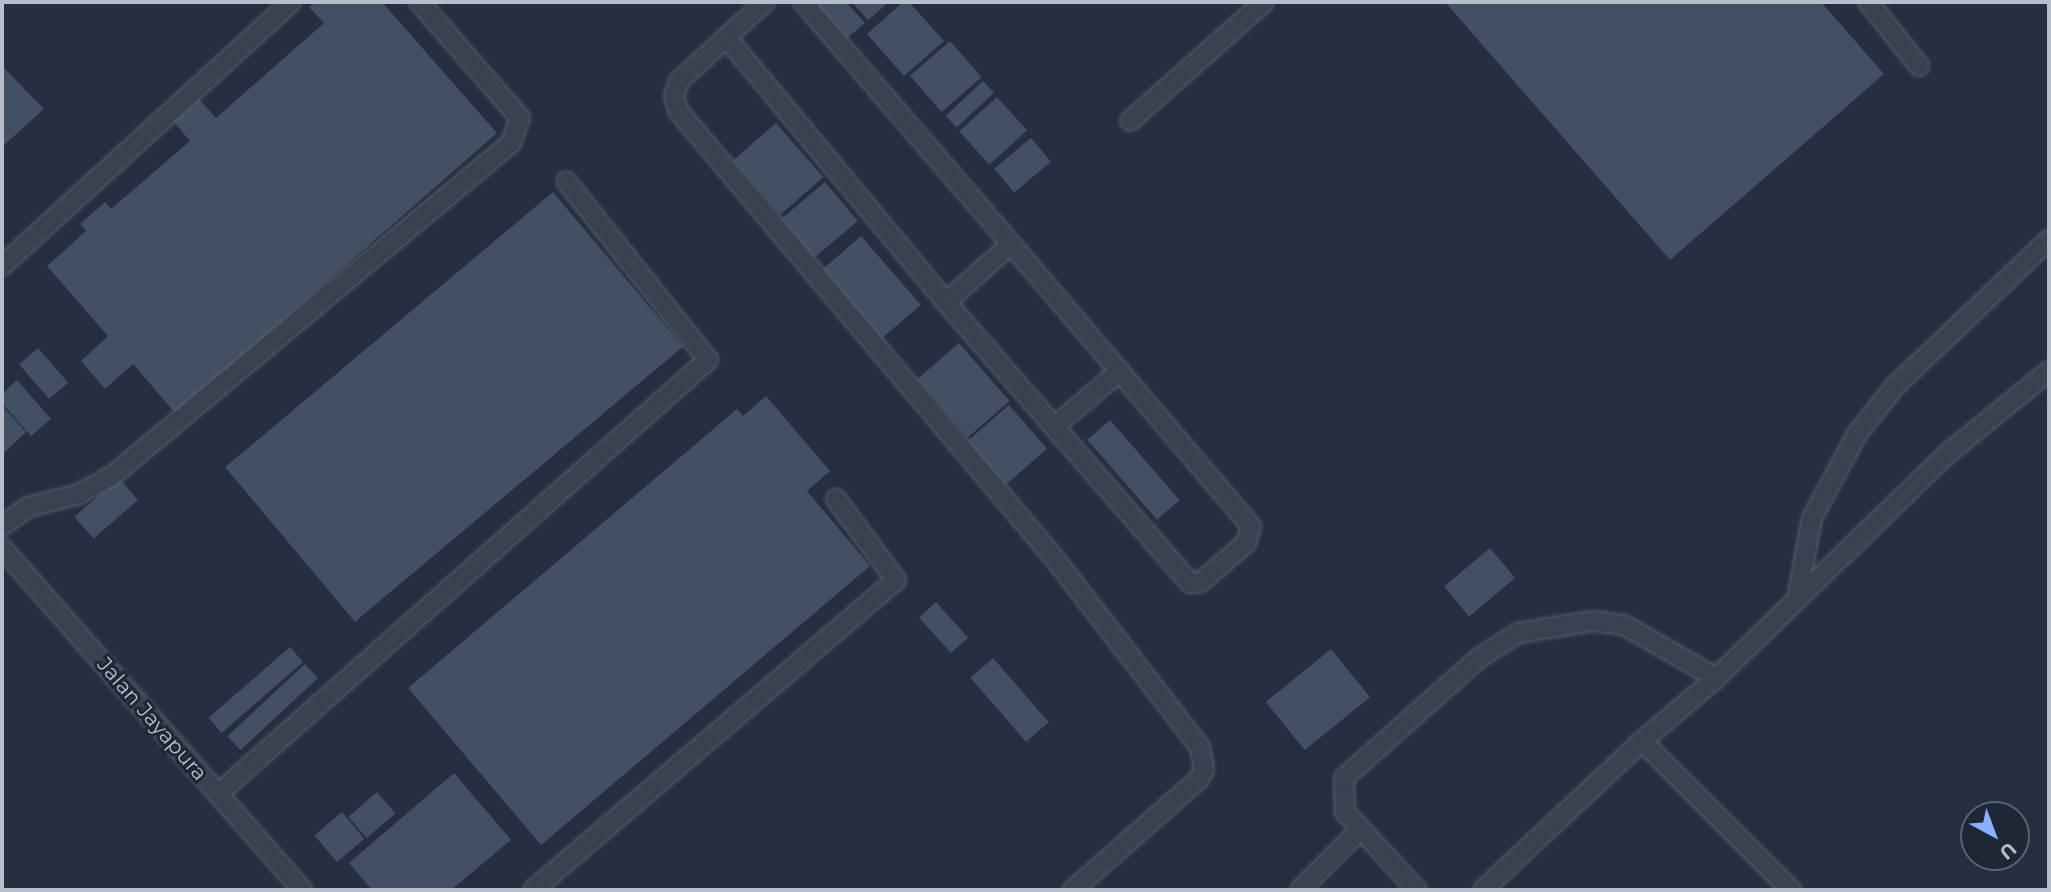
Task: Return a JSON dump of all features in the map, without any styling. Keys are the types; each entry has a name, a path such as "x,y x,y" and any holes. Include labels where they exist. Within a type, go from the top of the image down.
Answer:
{"lane":[{"path":"2,266 291,2"},
{"path":"2,526 28,507 79,494 112,476 511,143 520,118 419,2"},
{"path":"765,2 679,81 674,96 679,112 1055,559 1200,747 1204,770 1199,779 1073,890"},
{"path":"726,37 946,302 1190,583 1201,582 1246,543 1251,526 803,2"},
{"path":"1130,121 1264,2"},
{"path":"1868,2 1919,66"},
{"path":"218,794 708,360 566,181"},
{"path":"1798,594 1812,518 1857,434 1896,385 2049,240"},
{"path":"946,302 1011,244"},
{"path":"1055,426 1120,371"},
{"path":"1483,890 1642,741 1716,678 1798,594 1947,454 2049,371"},
{"path":"533,890 896,580 836,499"},
{"name":"Jalan Jayapura","path":"2,548 302,890"},
{"path":"1417,890 1360,830 1342,805 1345,775 1437,691 1518,633 1594,621 1624,625 1716,678"},
{"path":"1642,741 1791,890"},
{"path":"1300,890 1360,830"}],"building":[{"path":"315,2 382,2 497,133 176,414 133,364 105,389 81,361 108,336 47,266 86,231 80,224 105,202 111,209 190,141 173,121 199,99 216,118 324,23 309,7"},
{"path":"814,2 846,2 865,23 847,38"},
{"path":"852,2 889,2 868,20"},
{"path":"903,2 909,2 944,41 904,76 867,34"},
{"path":"1445,2 1821,2 1884,74 1670,260"},
{"path":"950,41 981,77 941,112 910,76"},
{"path":"2,66 44,109 2,147"},
{"path":"983,81 994,93 957,127 946,116"},
{"path":"997,97 1027,130 989,165 959,131"},
{"path":"776,123 823,177 780,215 733,160"},
{"path":"1031,138 1051,162 1014,193 994,169"},
{"path":"825,182 858,221 814,258 781,219"},
{"path":"553,192 683,347 355,622 225,467"},
{"path":"861,236 921,305 881,339 822,270"},
{"path":"959,343 1010,401 968,437 917,379"},
{"path":"38,348 68,383 49,399 19,364"},
{"path":"17,380 51,419 31,436 2,403 2,394"},
{"path":"766,396 830,471 807,491 870,566 541,845 408,688 737,409 743,416"},
{"path":"2,405 26,432 4,453 2,451"},
{"path":"1009,405 1047,449 1006,485 967,441"},
{"path":"1110,420 1180,500 1157,520 1087,440"},
{"path":"119,478 138,500 93,539 74,517"},
{"path":"1490,548 1515,578 1469,616 1444,587"},
{"path":"936,602 968,638 951,653 919,617"},
{"path":"290,647 303,662 222,733 208,718"},
{"path":"1331,649 1370,697 1305,750 1266,702"},
{"path":"993,658 1049,722 1026,742 970,678"},
{"path":"305,664 318,678 240,750 227,736"},
{"path":"454,773 511,840 451,890 372,890 349,863"},
{"path":"377,792 395,813 367,838 348,817"},
{"path":"342,812 364,839 337,862 314,835"}]}
